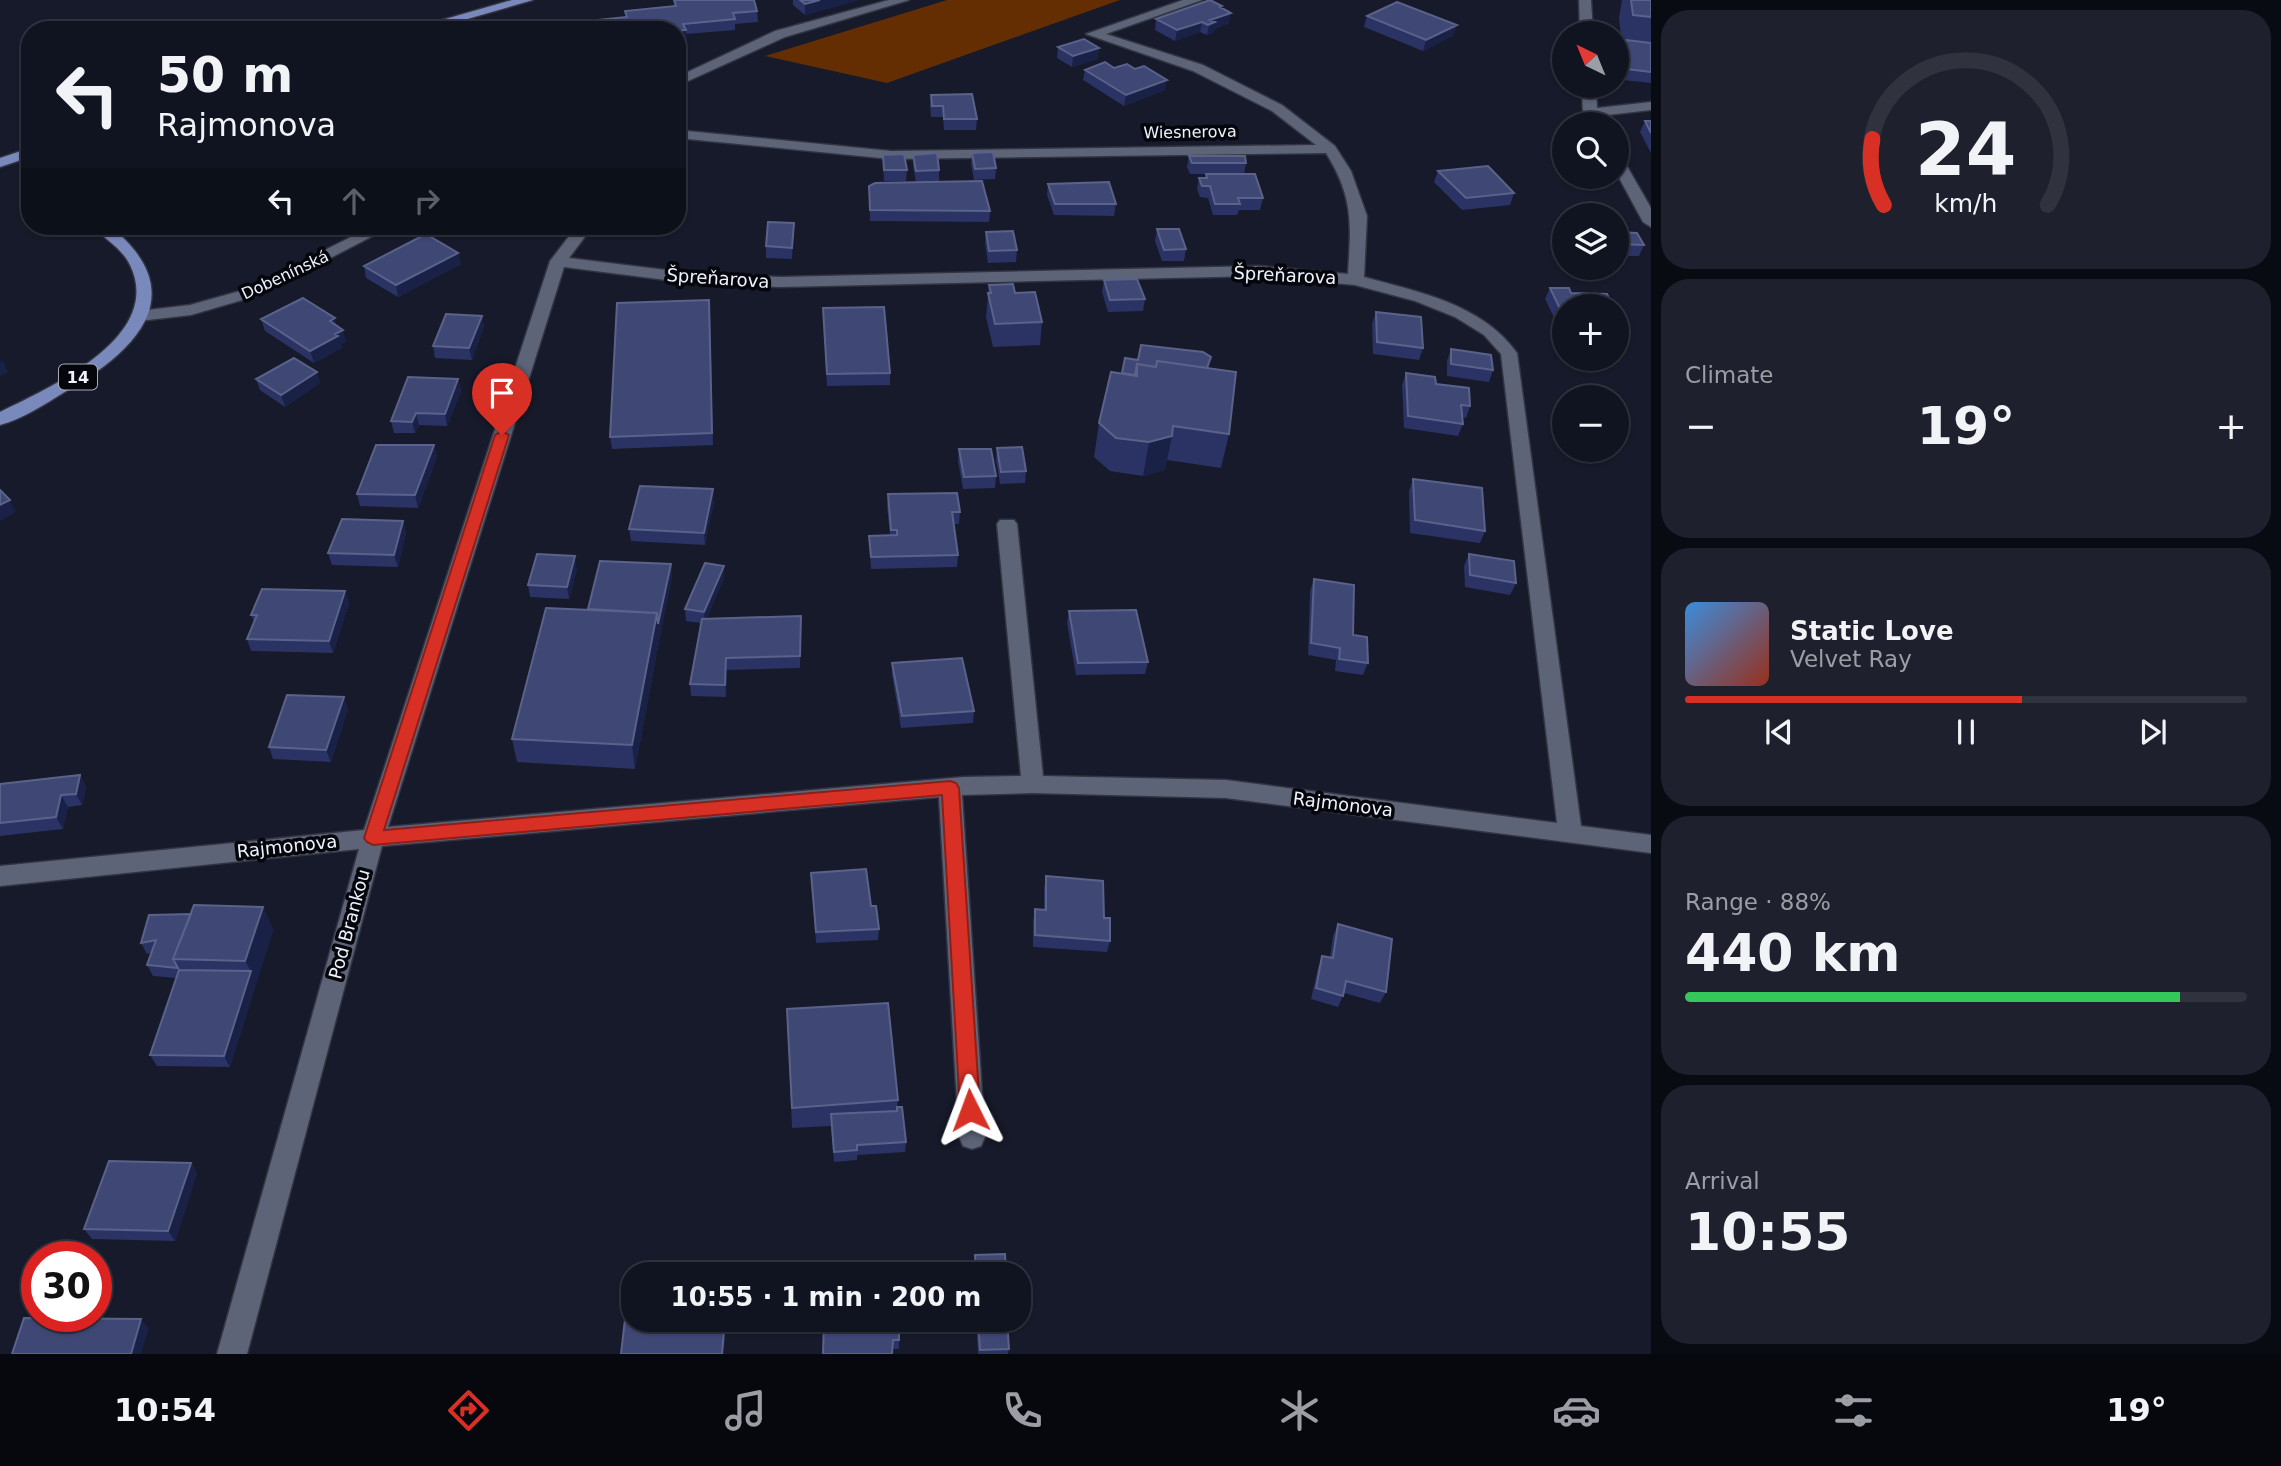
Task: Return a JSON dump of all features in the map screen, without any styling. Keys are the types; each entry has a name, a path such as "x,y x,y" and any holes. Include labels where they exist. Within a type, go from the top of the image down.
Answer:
{"main road":[{"path":"447,21 527,0"},
{"path":"0,163 21,158"},
{"name":"14","path":"0,419 100,363 121,343 139,316 144,289 139,268 131,254 111,235"}],"street":[{"path":"686,78 780,34 903,0"},
{"path":"1196,0 1093,34 1198,68 1278,108 1330,149 1344,171 1359,216 1356,280"},
{"path":"1585,0 1586,21"},
{"path":"1624,112 1651,106"},
{"name":"Wiesnerova","path":"686,135 891,155 1330,149"},
{"path":"1629,183 1651,222"},
{"name":"Dobenínská","path":"139,316 213,306 253,292 366,235"},
{"name":"Pod Brankou","path":"232,1354 373,838 558,261 578,235"},
{"name":"Špreňarova","path":"558,261 690,278 780,282 1259,271 1356,280 1420,298 1461,314 1490,331 1509,353 1570,832"},
{"path":"1007,524 1033,784"},
{"name":"Rajmonova","path":"0,876 373,838 950,788 1033,784 1226,789 1651,844"},
{"path":"950,788 972,1137"}],"shaded area":[{"path":"947,0 1120,0 887,83 765,56"}],"building":[{"path":"674,0 754,0 757,11 733,13 735,19 686,24 686,21 589,21 627,17 625,11 676,6"},
{"path":"800,0 820,0 805,4"},
{"path":"1210,0 1231,13 1210,20 1215,22 1208,25 1202,22 1177,30 1156,19"},
{"path":"1631,0 1651,0 1651,17 1633,15"},
{"path":"1397,2 1457,25 1426,40 1367,16"},
{"path":"1084,39 1099,48 1073,56 1058,47"},
{"path":"1629,40 1651,43 1651,72 1629,69"},
{"path":"1105,62 1114,68 1127,64 1135,69 1144,66 1167,80 1126,95 1085,70"},
{"path":"972,94 977,119 944,119 943,106 932,106 931,95"},
{"path":"1645,121 1651,121 1651,133"},
{"path":"993,152 996,168 975,169 972,153"},
{"path":"937,153 939,170 916,171 913,155"},
{"path":"904,154 907,170 884,170 883,155"},
{"path":"1189,156 1245,156 1246,163 1192,163"},
{"path":"1488,166 1514,193 1466,198 1438,171"},
{"path":"1206,174 1255,174 1263,198 1238,198 1240,204 1215,204 1210,186 1202,186 1199,178 1207,178"},
{"path":"982,181 990,211 870,210 869,186 875,183"},
{"path":"1109,182 1116,204 1055,204 1048,184"},
{"path":"768,222 794,223 792,248 766,246"},
{"path":"1157,229 1179,229 1186,249 1164,250"},
{"path":"1013,231 1017,250 989,251 986,232"},
{"path":"1629,233 1637,233 1644,245 1629,244"},
{"path":"424,235 458,253 396,285 364,266"},
{"path":"1137,279 1145,299 1110,300 1104,280"},
{"path":"1013,284 1015,293 1035,292 1042,322 995,324 988,293 991,293 989,285"},
{"path":"1550,288 1569,288 1571,293 1607,294 1553,294"},
{"path":"303,298 335,318 330,321 343,330 335,334 338,336 310,351 261,319"},
{"path":"709,300 712,433 610,437 617,303"},
{"path":"884,307 890,373 827,374 823,308"},
{"path":"1376,312 1421,317 1423,348 1377,342"},
{"path":"446,314 482,316 469,348 433,346"},
{"path":"1141,345 1203,352 1211,357 1207,368 1157,361 1156,367 1137,364 1135,375 1122,373 1125,358 1138,360"},
{"path":"1451,349 1491,355 1493,370 1451,364"},
{"path":"294,358 317,372 281,395 256,379"},
{"path":"1157,361 1236,372 1229,434 1173,426 1172,436 1149,442 1116,438 1099,423 1111,372 1137,376 1137,364 1156,367"},
{"path":"1406,373 1435,377 1436,384 1469,388 1470,406 1461,405 1463,424 1408,416"},
{"path":"408,377 458,379 445,414 416,413 412,422 391,421"},
{"path":"376,445 434,445 415,495 357,494"},
{"path":"1022,447 1026,471 1001,472 997,448"},
{"path":"959,449 991,449 996,476 964,477"},
{"path":"1413,479 1482,488 1485,531 1415,520"},
{"path":"640,486 713,489 704,533 629,529"},
{"path":"0,490 10,500 0,505"},
{"path":"957,493 960,512 952,512 958,555 871,557 869,536 897,535 897,530 891,530 888,494"},
{"path":"342,519 403,521 394,555 328,553"},
{"path":"537,554 575,556 567,587 528,585"},
{"path":"1469,554 1514,561 1516,583 1470,575"},
{"path":"600,561 671,564 658,624 657,613 588,609"},
{"path":"705,563 724,566 704,612 685,609"},
{"path":"1314,579 1354,585 1353,635 1367,637 1368,663 1339,659 1340,648 1311,643"},
{"path":"262,589 345,591 329,641 247,639 257,615 251,615"},
{"path":"546,608 657,613 632,745 512,739"},
{"path":"1136,610 1148,662 1078,663 1069,611"},
{"path":"801,616 800,656 726,658 725,685 690,684 702,619"},
{"path":"962,658 974,711 902,716 892,663"},
{"path":"287,695 344,697 326,750 269,747"},
{"path":"80,775 76,794 61,795 56,817 0,823 0,784"},
{"path":"866,869 871,906 876,906 879,929 816,932 811,873"},
{"path":"1046,876 1103,881 1104,918 1110,918 1110,941 1035,935 1035,909 1046,910"},
{"path":"194,905 263,907 245,961 173,959"},
{"path":"191,914 173,959 178,968 147,965 156,940 141,943 149,915"},
{"path":"1338,924 1392,939 1386,992 1346,981 1343,996 1316,988 1322,956 1333,958"},
{"path":"179,970 251,971 224,1056 150,1055"},
{"path":"888,1003 898,1100 792,1108 787,1009"},
{"path":"897,1107 902,1107 906,1142 857,1145 857,1150 834,1152 831,1114 897,1111"},
{"path":"109,1161 191,1163 168,1231 84,1229"},
{"path":"1005,1254 1005,1262 975,1262 975,1255"},
{"path":"112,1319 141,1319 131,1354 12,1354 21,1327 21,1332 112,1332"},
{"path":"624,1332 724,1332 722,1354 621,1354"},
{"path":"824,1332 899,1332 899,1340 893,1340 892,1354 823,1354"},
{"path":"979,1332 1008,1332 1009,1349 980,1350"}],"route":[{"path":"502,435 373,838 950,788 970,1110"}]}
